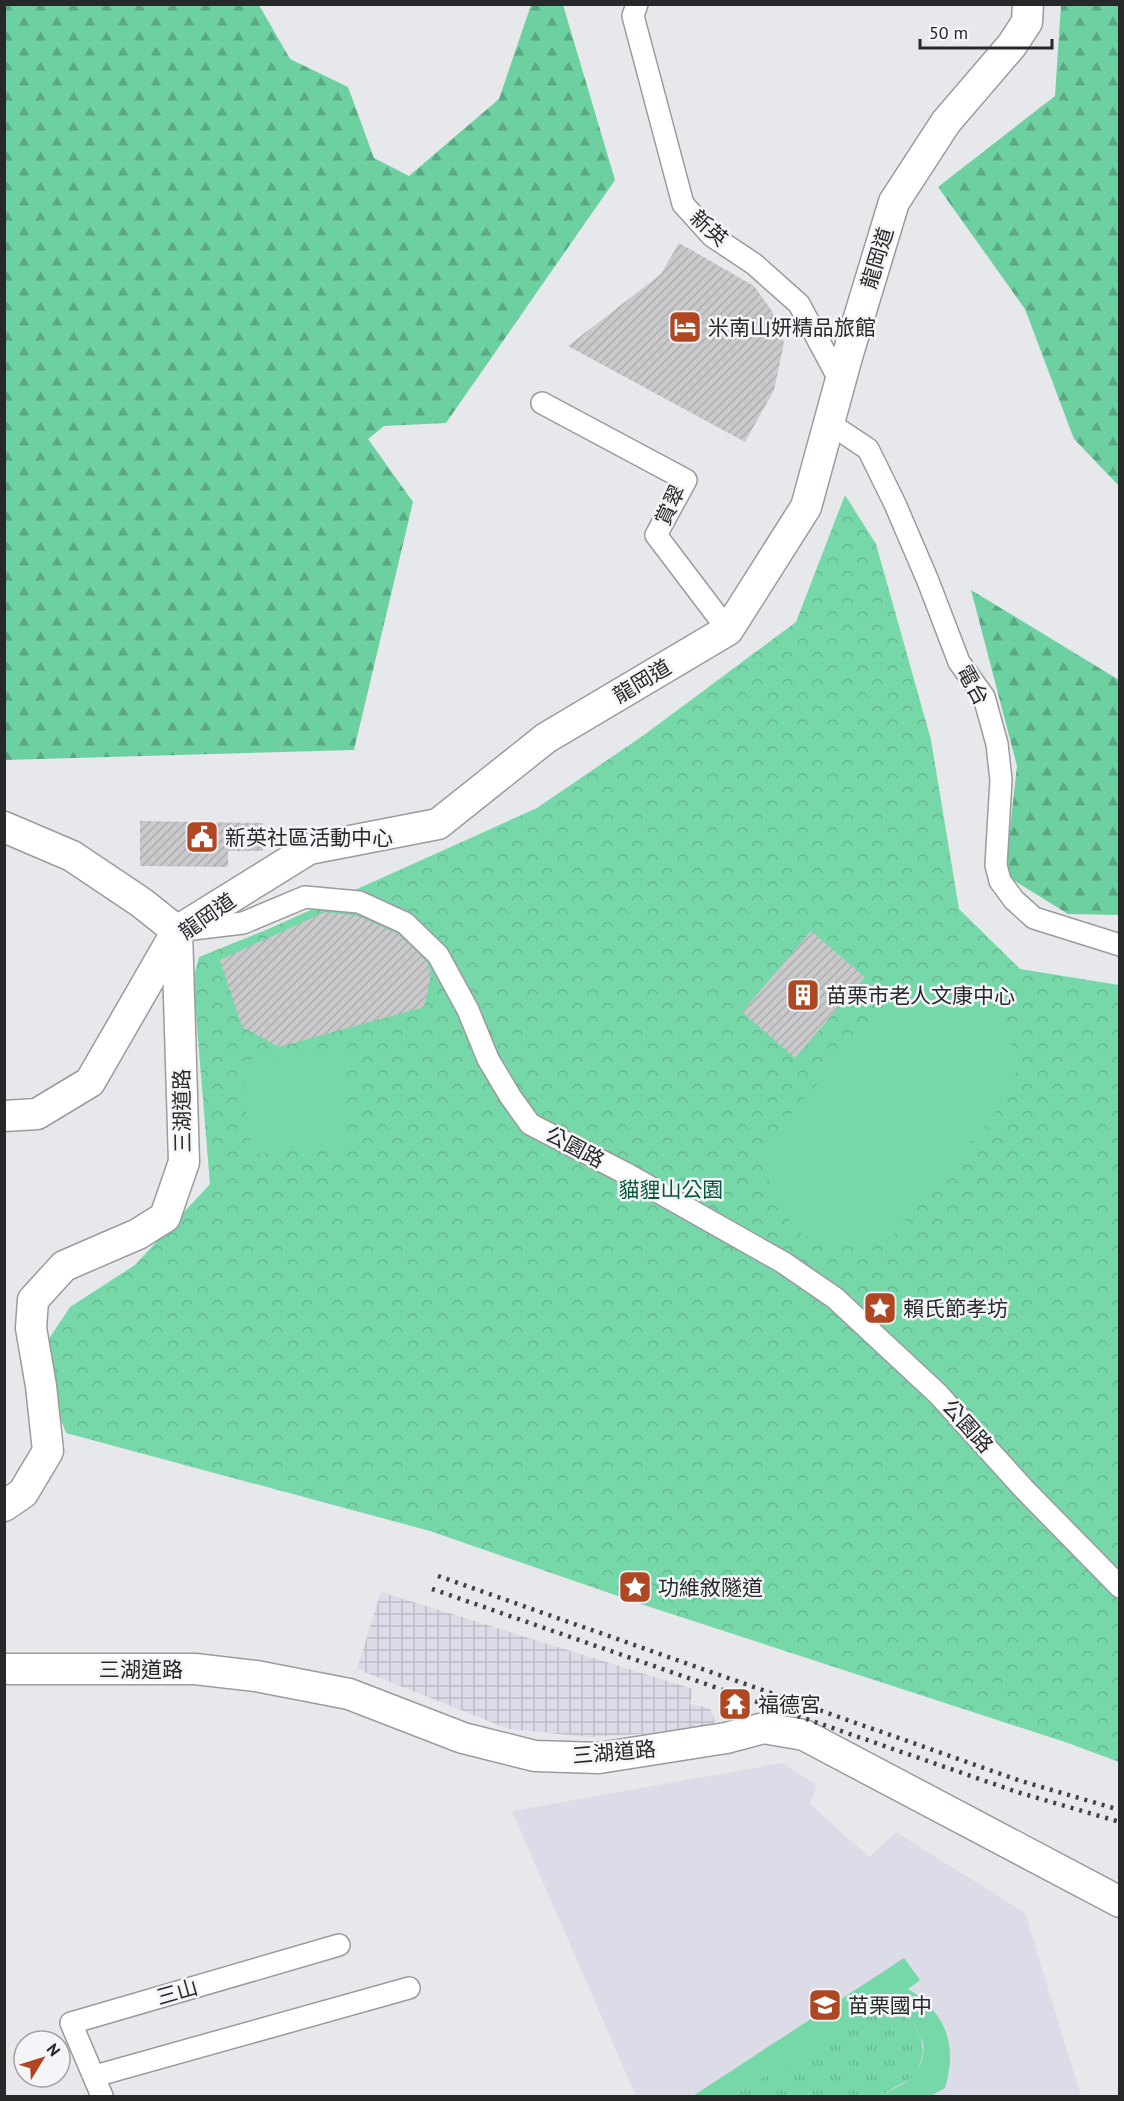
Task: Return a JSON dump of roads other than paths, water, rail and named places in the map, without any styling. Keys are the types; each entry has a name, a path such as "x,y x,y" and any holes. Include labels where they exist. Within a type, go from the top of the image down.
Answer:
{"street":[{"name":"新英","path":"637,4 633,16 683,204 712,236 754,264 799,304 840,381"},
{"name":"龍岡道","path":"4,1116 37,1114 90,1082 177,931 309,849 438,824 546,738 728,630 806,507 840,381 894,202 946,122 1012,45 1027,22 1028,4"},
{"name":"賞翠","path":"542,403 686,480 656,535 728,630"},
{"name":"電台","path":"829,423 868,449 895,504 959,662 984,697 997,744 1001,780 996,865 1000,881 1014,900 1034,918 1119,945"},
{"path":"4,827 72,856 142,903 177,931"},
{"name":"公園路","path":"177,931 243,923 305,897 359,902 405,923 438,955 468,1010 488,1059 530,1124 625,1173 784,1263 835,1298 938,1394 1024,1489 1119,1587"},
{"name":"三湖道路","path":"4,1506 23,1493 48,1451 41,1386 31,1328 33,1299 64,1266 138,1234 165,1216 184,1162 177,931"},
{"name":"三湖道路","path":"4,1670 195,1669 256,1676 349,1694 463,1738 535,1756 599,1758 726,1738 765,1728 804,1735 1119,1902"},
{"name":"三山","path":"102,2097 71,2023 339,1945"},
{"path":"94,2076 409,1988"}],"railway":[{"path":"438,1576 1021,1781 1120,1810"},
{"path":"432,1589 1017,1792 1120,1822"}],"place":[{"name":"米南山妍精品旅館","path":"685,327"},
{"name":"新英社區活動中心","path":"202,837"},
{"name":"苗栗市老人文康中心","path":"803,995"},
{"name":"賴氏節孝坊","path":"880,1308"},
{"name":"功維敘隧道","path":"635,1587"},
{"name":"福德宮","path":"735,1704"},
{"name":"苗栗國中","path":"825,2005"}],"park label":[{"name":"貓貍山公園","path":"671,1189"}]}
